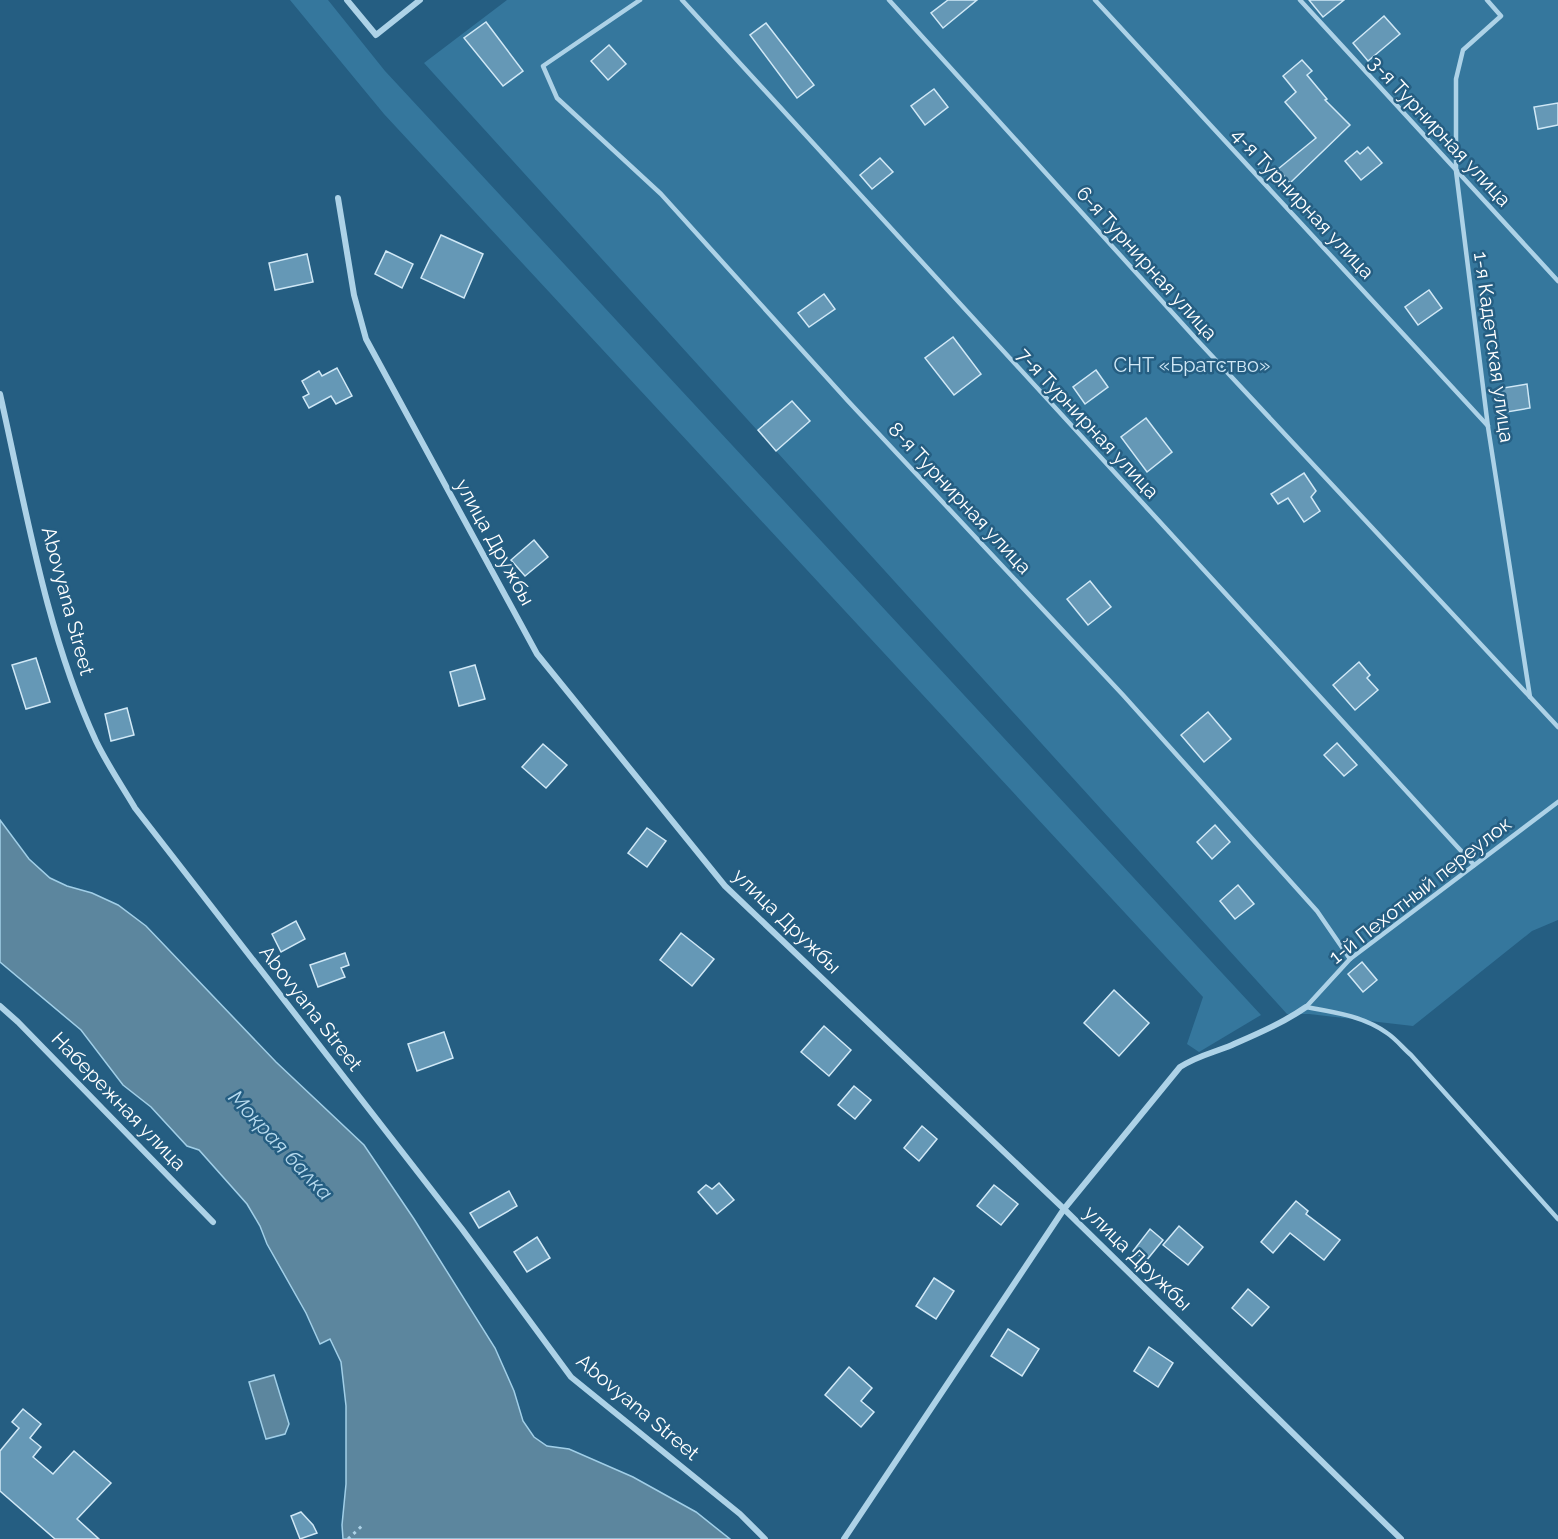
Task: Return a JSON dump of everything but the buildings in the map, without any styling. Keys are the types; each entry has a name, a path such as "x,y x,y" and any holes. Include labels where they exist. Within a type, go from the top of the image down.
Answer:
{"street":[{"path":"347,0 376,35 420,0"},
{"name":"улица Дружбы","path":"338,198 354,295 366,339 537,654 725,886 1064,1209 1401,1539"},
{"name":"Abovyana Street","path":"0,394 48,601 78,699 97,743 135,808 462,1229 571,1377 740,1514 765,1539"},
{"name":"Набережная улица","path":"0,1006 213,1221"},
{"path":"844,1539 1064,1209 1180,1067 1197,1056 1229,1046 1286,1020 1306,1007"}],"lane":[{"name":"8-я Турнирная улица","path":"640,0 543,66 557,98 661,194 848,400 1092,662 1317,911 1350,959"},
{"name":"7-я Турнирная улица","path":"682,0 1474,865"},
{"name":"6-я Турнирная улица","path":"889,0 1198,341 1558,727"},
{"name":"4-я Турнирная улица","path":"1095,0 1488,427"},
{"name":"3-я Турнирная улица","path":"1300,0 1558,281"},
{"name":"1-я Кадетская улица","path":"1487,0 1501,16 1463,50 1456,79 1456,171 1488,427 1530,697"},
{"name":"1-й Пехотный переулок","path":"1306,1007 1350,959 1558,801"},
{"path":"1306,1007 1346,1014 1388,1033 1411,1055 1558,1219"}],"path":[{"path":"348,1539 364,1524"}],"green space":[{"path":"290,0 328,0 385,71 1261,1015 1199,1052 1187,1044 1203,997 384,114"},
{"name":"СНТ «Братство»","path":"507,0 1558,0 1558,920 1532,931 1413,1026 1309,1014 1287,1014 424,63"}],"water":[{"name":"Мокрая балка","path":"0,820 29,859 50,878 118,905 146,926 276,1062 364,1145 414,1219 495,1348 514,1391 523,1421 534,1437 547,1446 569,1449 633,1477 696,1512 730,1539 343,1539 346,1406 341,1362 330,1339 320,1344 306,1313 247,1204 199,1150 187,1146 151,1107 123,1085 81,1030 0,962"},
{"path":"274,1375 289,1424 285,1434 266,1439 249,1382"}]}
